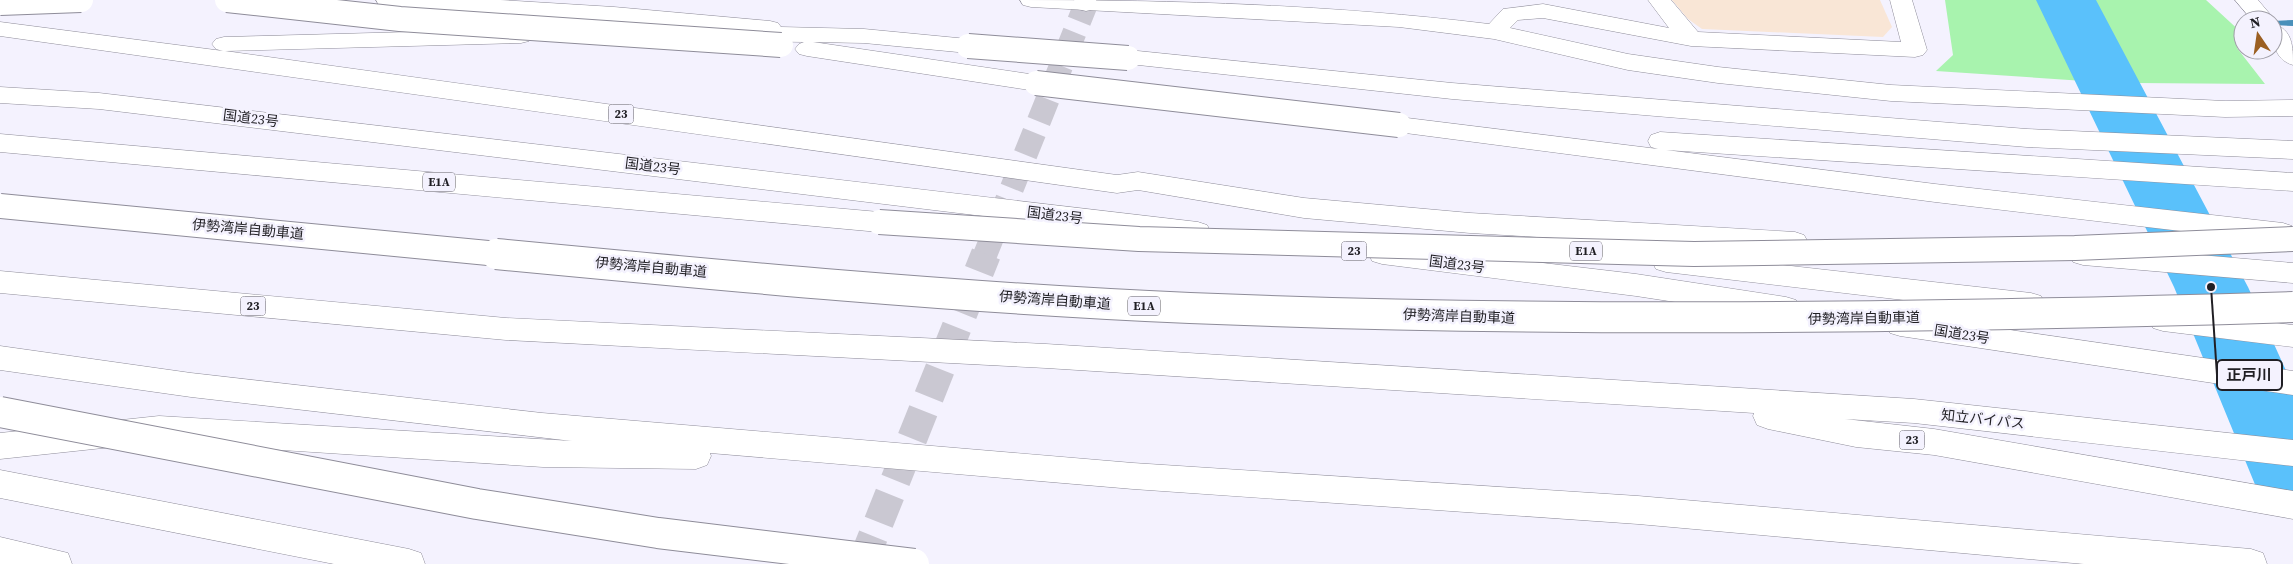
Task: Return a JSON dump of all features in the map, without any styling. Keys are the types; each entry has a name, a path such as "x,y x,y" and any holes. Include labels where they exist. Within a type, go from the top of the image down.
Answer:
{"main road":[{"path":"0,3 92,0"},
{"path":"227,0 400,19 781,45 1036,83 1399,125 1935,193 2293,234"},
{"path":"387,0 614,14 968,46 1128,58 1452,91 2027,138 2293,150"},
{"path":"1031,0 1399,20 1494,32 1628,62 1718,75 1892,93 2225,108 2293,108"},
{"path":"1659,0 1691,39"},
{"path":"1494,32 1511,14 1543,10 1691,39 1915,50 1902,0"},
{"path":"2246,0 2255,10"},
{"name":"23","path":"0,29 125,44 1117,184 1138,181 1304,208 1470,223 1708,239 2072,254 2293,273"},
{"path":"125,44 315,44 427,38 615,35 754,34 864,36"},
{"path":"2283,44 2293,57"},
{"name":"国道23号","path":"0,95 99,101 599,159 1636,285 2108,356"},
{"path":"1399,125 2293,182"},
{"name":"E1A","path":"0,143 878,222 1139,239 1694,254 2065,248 2293,239"},
{"path":"1117,184 1135,194 1457,238 1917,290 2293,336"},
{"name":"伊勢湾岸自動車道","path":"0,206 852,286 1144,306 1490,317 1758,319 2052,315 2293,307"},
{"name":"23","path":"0,282 506,329 1046,356 1671,396 1856,434 1934,442 2293,505"},
{"name":"23","path":"2108,356 2293,368"},
{"name":"23","path":"2108,356 2293,383"},
{"path":"0,358 191,385 542,426 1142,477 1638,510 2251,564"},
{"name":"知立バイパス","path":"1671,396 1914,411 2293,453"},
{"path":"0,412 477,504 658,533 914,564"},
{"path":"0,446 159,429 543,454 920,459"},
{"path":"0,484 409,564"},
{"path":"0,552 56,564"}],"shaded area":[{"path":"1672,0 1880,0 1892,27 1883,37 1702,29 1688,19"}],"green space":[{"path":"1945,0 2057,0 2099,82 1936,71 1953,55"},
{"path":"2081,0 2206,0 2233,25 2233,60 2246,60 2265,84 2136,83"}],"waterway":[{"path":"2066,0 2211,287 2293,478"},
{"path":"2283,23 2293,23"}],"tunnel":[{"path":"985,255 1086,4"},
{"path":"862,564 986,254"}],"place":[{"name":"正戸川","path":"2211,287"}]}
